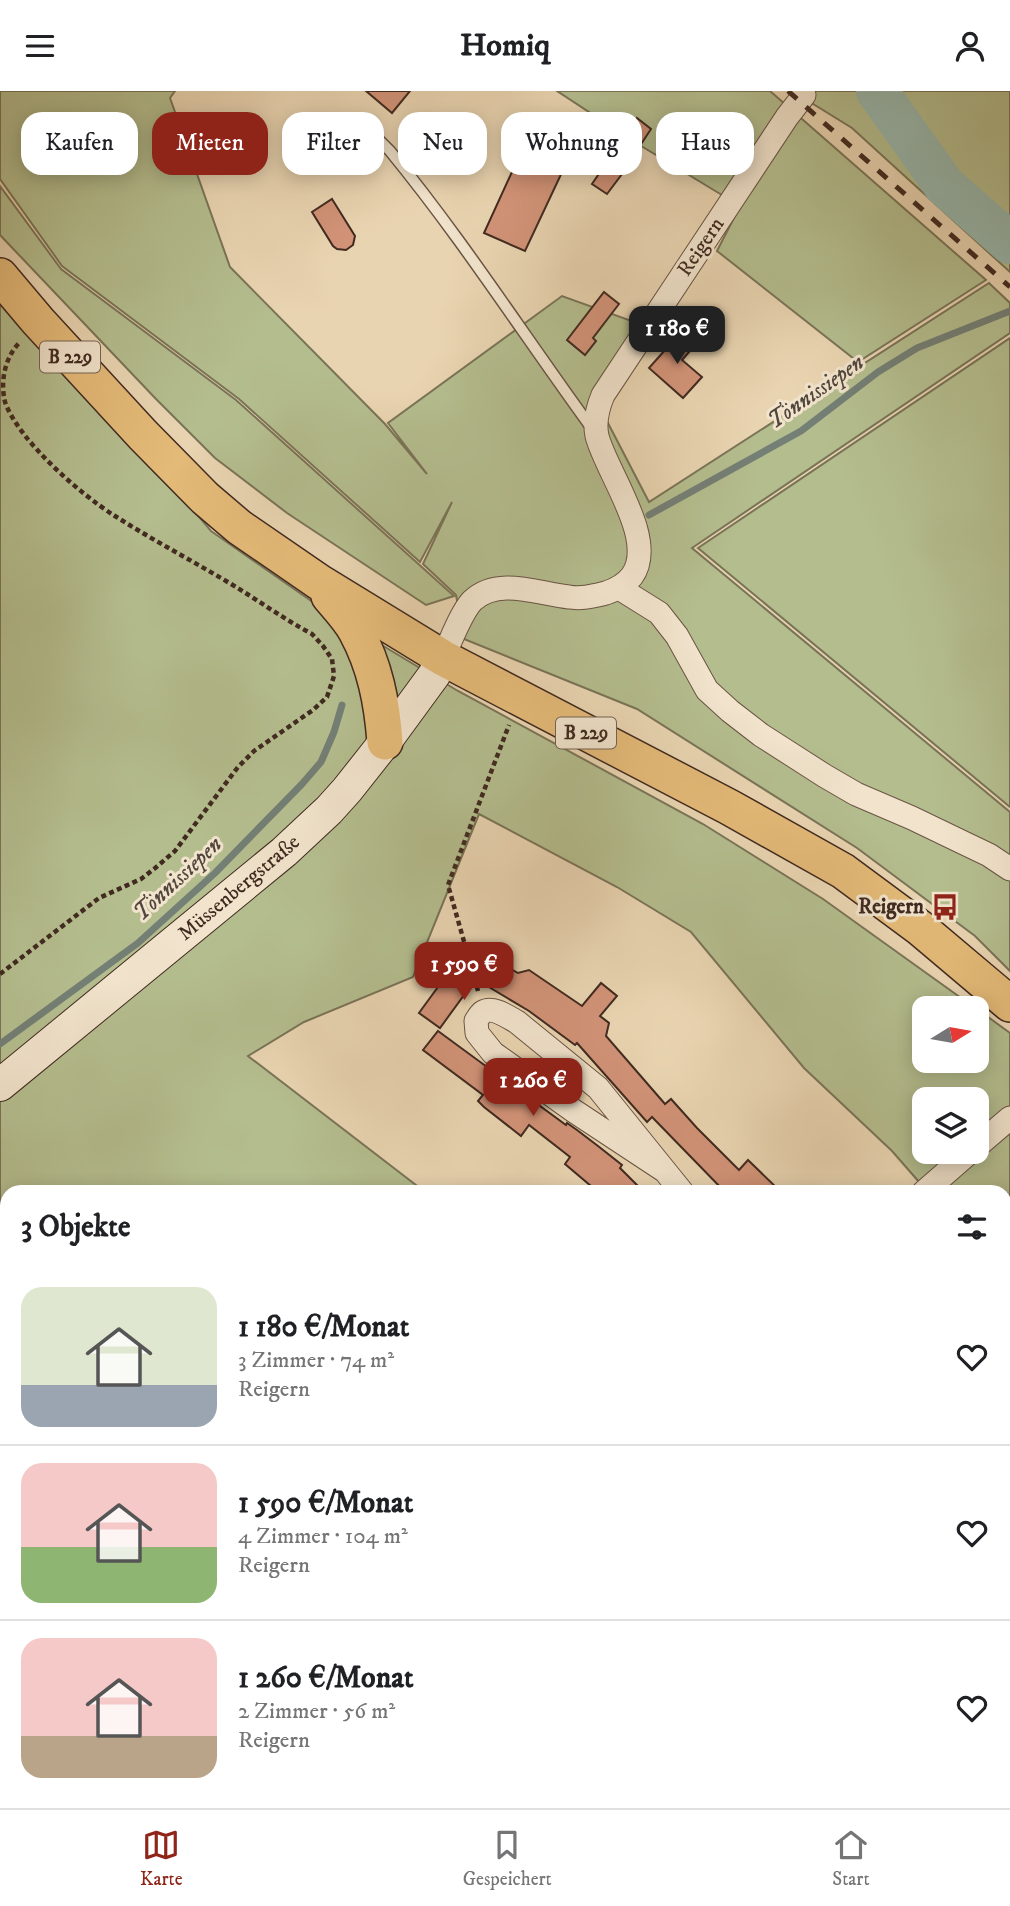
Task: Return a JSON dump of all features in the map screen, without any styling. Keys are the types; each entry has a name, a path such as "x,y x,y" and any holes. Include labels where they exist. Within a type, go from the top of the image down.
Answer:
{"main road":[{"name":"B 229","path":"0,276 99,389 205,498 239,527 319,582 443,658 729,807 843,871 920,928 1010,1004"},
{"path":"319,582 355,630 376,678 385,742"},
{"name":"Müssenbergstraße","path":"0,1085 284,852 329,810 385,742 434,675 443,658"}],"street":[{"name":"Reigern","path":"597,435 596,417 603,394 804,95"},
{"path":"443,658 470,603 483,593 512,587 570,598 584,598 619,588 633,576 639,559 637,532 597,435"},
{"path":"619,588 659,613 677,636 708,690 761,735 856,794 989,855 1010,869"},
{"path":"665,1171 493,1053 475,1028 476,1021 483,1012 496,1012 517,1022 586,1077 611,1103 676,1185"},
{"path":"989,1136 1010,1118"},
{"path":"932,1185 956,1164"}],"lane":[{"path":"384,145 452,230 535,351 597,435"}],"path":[{"path":"0,974 99,898 141,879 175,851 238,767 254,751 313,710 327,697 334,676 332,659 312,634 229,582 113,516 64,479 27,437 5,401 2,386 4,370 11,352 38,321"},
{"path":"483,1012 448,885 520,698"}],"green space":[{"path":"0,91 175,91 170,98 175,112 152,112 152,175 197,175 230,267 385,424 427,474 388,423 562,296 640,324 596,400 649,502 989,283 1010,303 1010,333 692,548 1010,812 1010,971 975,936 857,848 637,709 464,639 456,595 423,564 452,502 420,562 239,399 62,266 0,179"},
{"path":"557,91 770,91 986,280 858,362 717,251 740,206 689,175 754,175 754,112 656,112 656,155 642,146 642,112 589,112"},
{"path":"799,91 1010,91 1010,272 852,128 810,102"},
{"path":"0,186 61,269 236,400 454,596 426,605 287,513 215,458 0,235"},
{"path":"0,297 77,373 211,531 327,612 458,691 703,824 823,899 958,996 912,996 912,1073 989,1073 989,1018 1010,1033 1010,1108 989,1126 989,1087 912,1087 912,1164 943,1164 920,1183 892,1151 804,1068 691,932 617,887 479,814 413,977 304,1022 248,1056 416,1185 0,1185"},
{"path":"1010,338 1010,807 698,548"},
{"path":"1010,1118 1010,1185 930,1185 955,1164 989,1164 989,1136"}],"building":[{"path":"366,91 410,91 392,113"},
{"path":"642,122 651,129 642,143"},
{"path":"511,175 561,175 525,251 484,233"},
{"path":"598,175 621,175 607,194 592,184"},
{"path":"332,199 355,236 353,245 346,250 333,246 312,212"},
{"path":"604,292 619,304 593,338 596,341 585,355 567,340"},
{"path":"682,331 696,344 682,360 702,377 683,398 649,368"},
{"path":"474,948 518,973 529,970 582,1006 601,983 617,996 600,1016 609,1023 606,1036 665,1104 671,1099 739,1170 748,1160 774,1185 718,1185 652,1117 647,1122 577,1043 575,1045 529,1011 462,971 475,980 440,1028 419,1013 454,965 462,970"},
{"path":"438,1031 598,1146 622,1165 620,1168 637,1185 590,1185 565,1164 570,1157 529,1125 521,1136 478,1101 483,1095 423,1050"}],"waterway":[{"path":"877,91 944,185 1010,243"},
{"name":"Tönnissiepen","path":"649,515 801,431 878,372 917,348 1010,311"},
{"name":"Tönnissiepen","path":"0,1044 138,943 215,873 321,762 342,705"}],"railway":[{"path":"788,91 1010,287"}],"place":[{"name":"Reigern","path":"945,907"}]}
